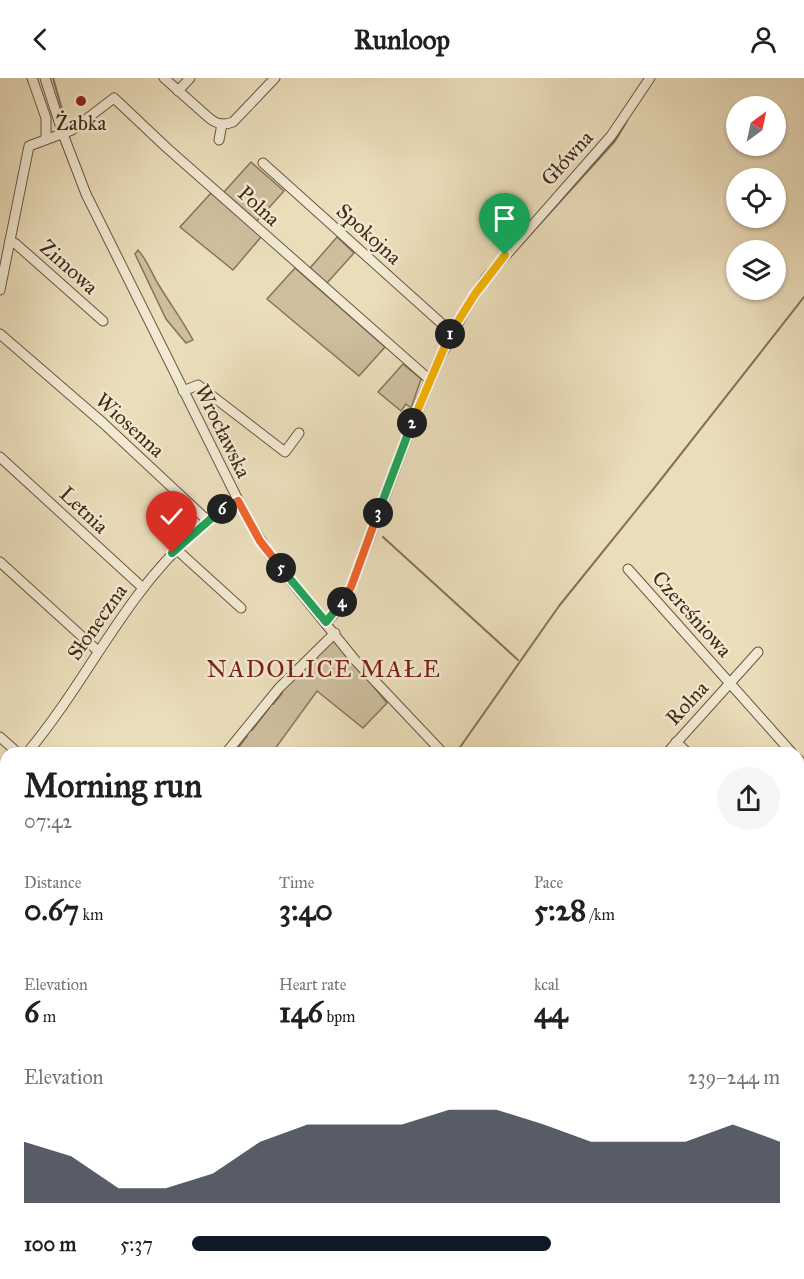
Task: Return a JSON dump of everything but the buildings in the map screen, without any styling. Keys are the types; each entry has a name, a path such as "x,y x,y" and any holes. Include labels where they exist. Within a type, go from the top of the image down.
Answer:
{"street":[{"path":"32,78 46,118 46,139"},
{"name":"Wrocławska","path":"45,78 63,134 95,212 238,501 265,548 389,698 437,747"},
{"path":"164,78 208,117 222,124 233,122 275,78"},
{"path":"178,91 190,78"},
{"name":"Główna","path":"326,622 351,587 430,380 451,332 486,278 611,136 650,78"},
{"name":"Polna","path":"63,134 72,130 114,98 167,148 430,380"},
{"path":"219,140 222,124"},
{"path":"0,290 27,150 32,144 63,134"},
{"name":"Spokojna","path":"263,163 451,332"},
{"name":"Zimowa","path":"10,241 103,321"},
{"name":"Wiosenna","path":"0,333 104,423 208,521"},
{"path":"183,391 198,385 285,452 299,433"},
{"name":"Letnia","path":"0,457 143,588"},
{"path":"208,521 222,509 238,501"},
{"name":"Słoneczna","path":"32,747 143,588 176,549 208,521"},
{"path":"176,549 241,608"},
{"path":"0,562 98,651"},
{"name":"Czereśniowa","path":"628,569 787,747"},
{"path":"231,747 279,688 335,633"},
{"name":"Rolna","path":"672,747 759,652"},
{"path":"0,737 11,747"},
{"path":"676,742 681,747"}],"shaded area":[{"path":"251,162 284,191 257,221 224,192"},
{"path":"211,193 261,237 233,270 180,227"},
{"path":"337,237 354,253 327,283 310,268"},
{"path":"138,250 193,340 186,343 166,319 135,254"},
{"path":"295,268 385,347 359,376 267,299"},
{"path":"403,364 421,379 411,408 406,404 401,411 378,392"},
{"path":"336,641 387,703 363,728 317,691 276,747 237,747 284,688 326,644"}],"waterway":[{"path":"53,78 63,113"},
{"path":"518,248 615,141 627,121"},
{"path":"483,290 504,264"},
{"path":"460,747 559,606 804,297"},
{"path":"410,441 444,360 472,307"},
{"path":"383,537 518,660"},
{"path":"273,704 282,693"},
{"path":"252,730 269,708"},
{"path":"239,747 247,736"}],"place":[{"name":"Żabka","path":"81,101"}],"district":[{"name":"NADOLICE MAŁE","path":"324,669"}],"route":[{"path":"172,553 222,509 238,501 270,555 326,622 351,587 421,400 451,332 486,278 505,255"}]}
